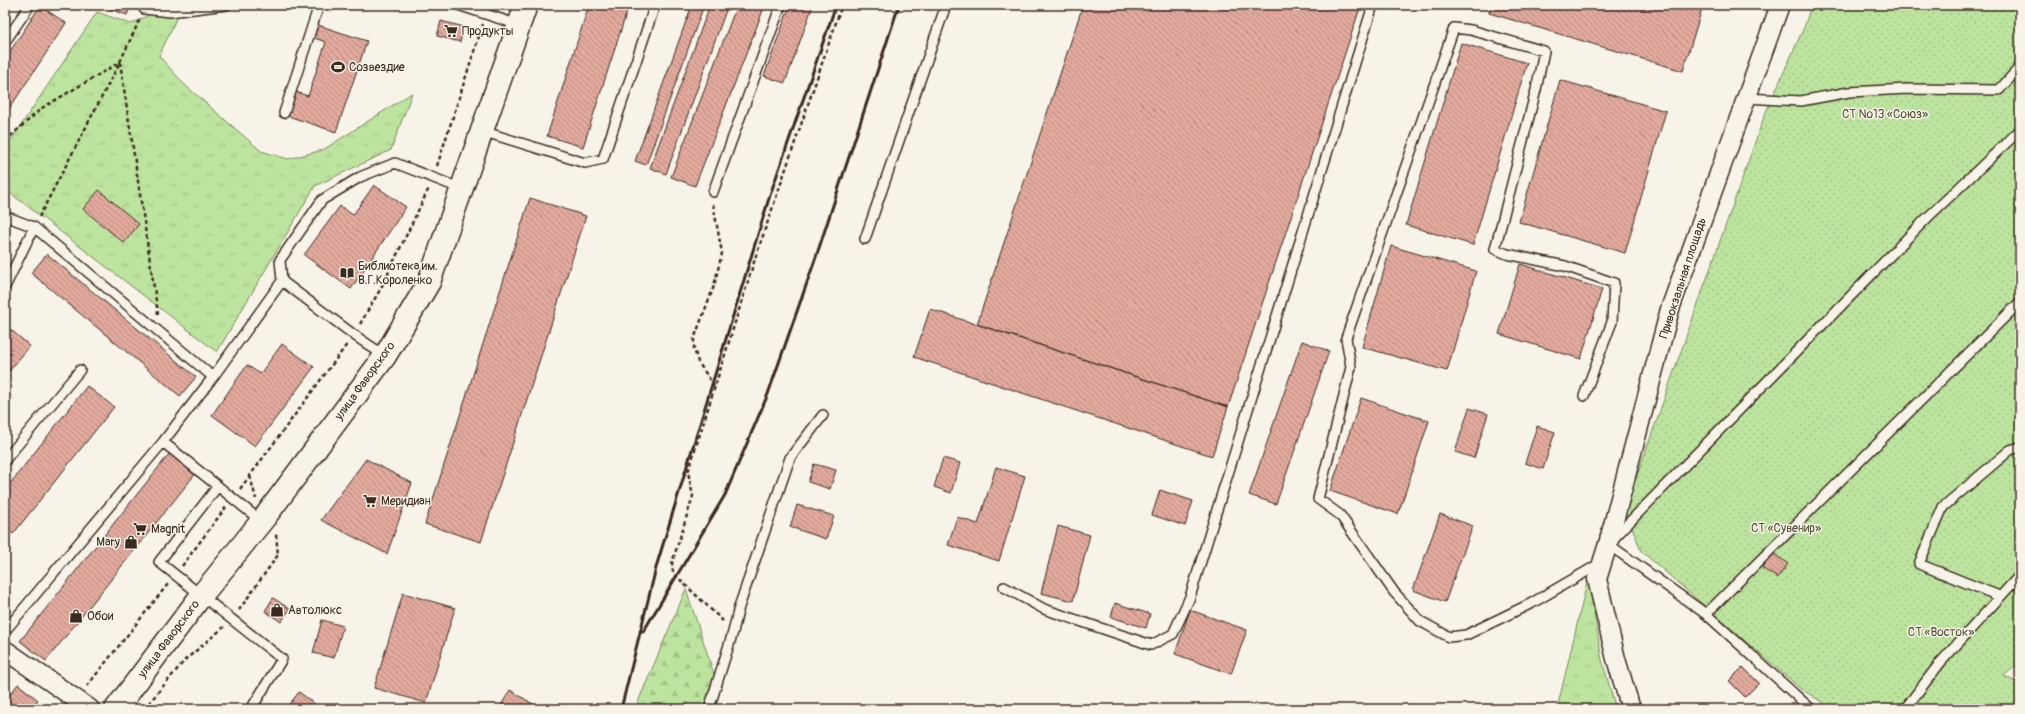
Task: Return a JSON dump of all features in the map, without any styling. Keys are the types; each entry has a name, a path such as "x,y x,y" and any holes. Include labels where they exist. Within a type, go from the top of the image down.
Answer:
{"street":[{"name":"Привокзальная площадь","path":"1599,571 1608,544 1670,309 1780,5"},
{"name":"улица Фаворского","path":"116,709 201,596 264,518 385,356 429,282 522,15"},
{"path":"1599,571 1616,659 1631,709"},
{"path":"5,650 83,704"}],"lane":[{"path":"145,7 170,12 226,5"},
{"path":"284,113 319,5"},
{"path":"458,5 486,14 522,15"},
{"path":"482,131 585,163 603,159 655,5"},
{"path":"713,192 781,5"},
{"path":"865,239 946,5"},
{"path":"1004,587 1044,609 1151,645 1173,634 1190,597 1373,5"},
{"path":"5,42 28,8"},
{"path":"1584,396 1612,322 1614,283 1565,266 1507,254 1495,249 1536,90 1544,51 1471,30 1454,28 1346,338 1351,367 1318,499 1340,515 1394,592 1420,621 1449,637 1466,635 1473,632 1532,602 1599,571"},
{"path":"1746,98 1801,101 1849,92 1886,90 1999,90 2020,67"},
{"path":"1811,709 1706,614 1608,544 1927,218 2020,130"},
{"path":"5,632 163,442 213,377 282,281 280,260 322,200 360,177 395,163 462,190"},
{"path":"5,216 34,227 213,377"},
{"path":"5,287 34,227"},
{"path":"282,281 354,335 385,356"},
{"path":"1706,614 2020,302"},
{"path":"5,460 80,370"},
{"path":"709,709 733,632 739,607 790,458 823,415"},
{"path":"163,442 233,498 264,518"},
{"path":"1999,596 1919,564 1943,507 2010,450 2020,447"},
{"path":"218,486 159,562 282,659 251,709"},
{"path":"1905,709 1940,663 1999,596 2020,575"}],"path":[{"path":"733,632 718,613 673,573 672,563 693,496 688,472 755,258 842,5"},
{"path":"34,227 120,62 145,7"},
{"path":"83,704 175,575 354,335 381,288 433,179 486,14"},
{"path":"5,142 42,108 120,62"},
{"path":"120,62 161,333"},
{"path":"713,192 712,201 722,253 714,286 694,339 694,350 698,362 715,387"},
{"path":"144,709 185,660 232,620 278,555 250,476"}],"green space":[{"path":"169,5 177,17 159,56 185,85 261,151 288,159 323,150 412,93 391,150 315,186 217,352 5,189 5,149 97,12 131,24"},
{"path":"1811,5 2020,5 2020,662 2004,676 2020,684 2020,709 1833,709 1801,689 1641,551 1632,527 1622,518 1765,114 1805,25"},
{"path":"1588,578 1602,660 1616,709 1557,709"},
{"path":"686,589 715,677 703,709 635,709"}],"building":[{"path":"99,5 131,5 127,15"},
{"path":"589,5 629,5 583,147 547,136"},
{"path":"692,5 704,5 646,165 635,161"},
{"path":"710,5 728,5 666,174 650,168"},
{"path":"737,5 765,5 695,186 671,177"},
{"path":"790,5 813,5 785,83 764,76"},
{"path":"1083,5 1361,5 1228,407 977,324"},
{"path":"1491,5 1703,5 1683,71 1489,13"},
{"path":"40,6 66,23 5,115 5,59"},
{"name":"Продукты","path":"441,21 464,27 460,42 437,36"},
{"name":"Созвездие","path":"318,25 367,41 336,132 288,116 296,92 308,96 326,42 314,38"},
{"path":"1461,43 1527,63 1473,245 1406,225"},
{"path":"1560,80 1666,111 1625,253 1519,222"},
{"path":"374,185 406,207 351,289 304,255 340,206 353,215"},
{"path":"99,190 139,224 124,243 83,209"},
{"path":"530,198 586,216 481,542 425,524"},
{"path":"1391,246 1476,271 1447,371 1362,347"},
{"path":"47,254 196,377 180,396 31,273"},
{"path":"1520,264 1602,289 1581,359 1499,334"},
{"path":"930,309 1228,407 1212,456 914,357"},
{"path":"5,325 30,346 5,376"},
{"path":"1302,341 1329,351 1276,504 1249,495"},
{"path":"282,344 314,367 255,446 212,415 247,365 260,374"},
{"path":"87,386 114,407 13,534 5,527 5,490"},
{"path":"1361,398 1429,421 1398,514 1330,491"},
{"path":"1469,408 1488,414 1474,458 1455,452"},
{"path":"1537,426 1555,432 1543,469 1525,463"},
{"path":"170,453 196,473 46,661 20,641"},
{"path":"943,458 960,463 951,493 934,487"},
{"name":"Меридиан","path":"366,459 412,483 387,554 321,520"},
{"path":"814,464 836,470 830,489 808,482"},
{"path":"996,467 1025,476 999,561 948,545 957,517 978,524"},
{"path":"1160,490 1193,501 1185,526 1152,515"},
{"path":"797,505 834,516 826,539 790,527"},
{"path":"1440,514 1473,526 1445,602 1413,590"},
{"path":"1058,526 1090,535 1073,601 1041,593"},
{"path":"1773,553 1788,564 1777,578 1762,568"},
{"path":"403,593 455,608 426,703 374,688"},
{"name":"Автолюкс","path":"273,598 290,609 281,622 265,611"},
{"path":"1115,603 1150,614 1146,628 1111,617"},
{"path":"1190,610 1247,630 1231,674 1175,654"},
{"path":"322,620 343,626 334,658 313,653"},
{"path":"1743,667 1759,683 1745,697 1729,681"},
{"path":"18,684 38,700 30,709 6,709 5,701"},
{"path":"510,690 541,709 499,709"},
{"path":"299,692 321,709 294,709 289,705"},
{"path":"1754,702 1759,709 1744,709"},
{"path":"289,705 294,709 286,709"}],"railway":[{"path":"621,709 657,564 770,195 836,5"},
{"path":"643,632 725,495 768,394 816,257 899,5"}],"place":[{"name":"Продукты","path":"451,31"},
{"name":"Созвездие","path":"338,67"},
{"name":"Библиотека им. В.Г.Короленко","path":"347,273"},
{"name":"Меридиан","path":"370,501"},
{"name":"Magnit","path":"140,529"},
{"name":"Mary","path":"131,542"},
{"name":"Автолюкс","path":"277,610"},
{"name":"Обои","path":"76,616"}],"park label":[{"name":"СТ №13 «Союз»","path":"1885,114"},
{"name":"СТ «Сувенир»","path":"1786,528"},
{"name":"СТ «Восток»","path":"1941,632"}]}
